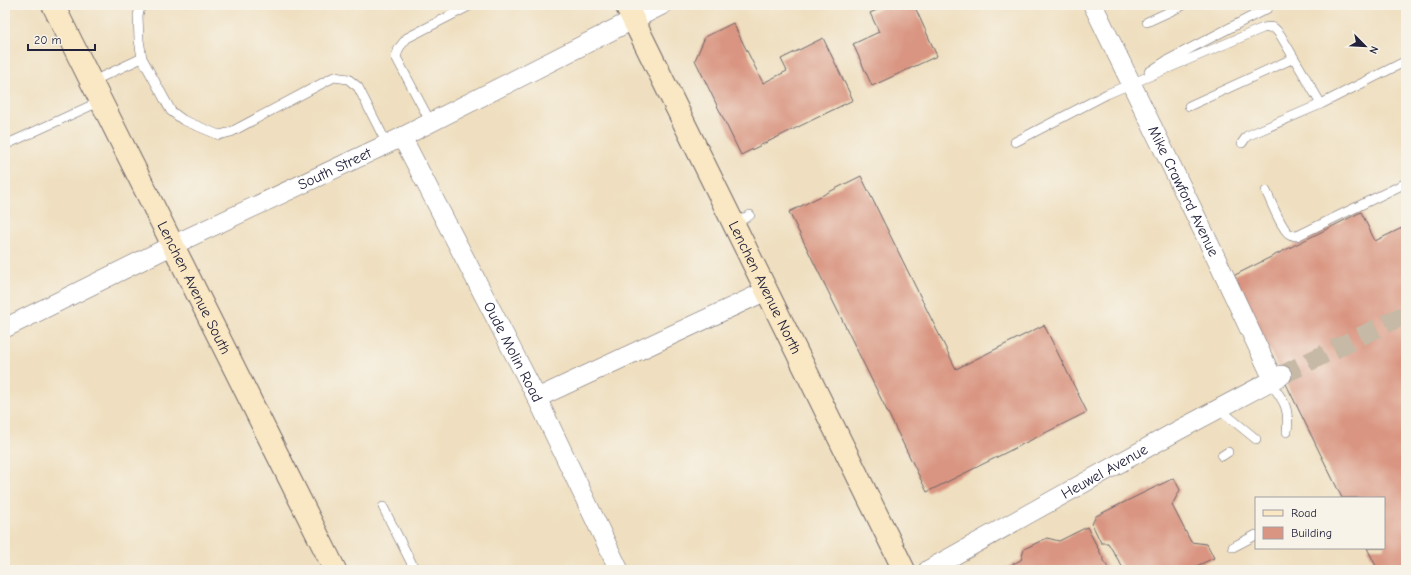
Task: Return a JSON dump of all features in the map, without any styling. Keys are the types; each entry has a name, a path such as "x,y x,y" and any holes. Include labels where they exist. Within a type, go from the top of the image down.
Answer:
{"main road":[{"name":"Lenchen Avenue South","path":"53,5 335,570"},
{"name":"Lenchen Avenue North","path":"630,12 742,219 766,290 904,570"}],"street":[{"name":"South Street","path":"5,328 174,245 431,123 630,12 662,5"},
{"name":"Mike Crawford Avenue","path":"1093,5 1275,378"},
{"name":"Oude Molin Road","path":"395,141 537,398 619,570"},
{"path":"537,398 766,290"},
{"name":"Heuwel Avenue","path":"928,570 1218,408 1275,378"}],"lane":[{"path":"141,5 138,16 139,40 142,58 171,111 183,120 219,135 231,132 334,77 348,79 358,87 395,141"},
{"path":"431,123 396,57 399,48 407,38 471,5"},
{"path":"1147,22 1184,5"},
{"path":"1131,84 1166,61 1268,8 1269,5"},
{"path":"1015,142 1107,94 1266,28 1272,27 1275,28 1281,36 1321,104"},
{"path":"91,82 142,58"},
{"path":"1189,106 1294,58"},
{"path":"1242,143 1247,136 1321,104 1406,61"},
{"path":"5,145 101,102"},
{"path":"1266,191 1288,233 1293,236 1297,236 1406,183"},
{"path":"1275,378 1288,412 1287,432"},
{"path":"1218,408 1256,439"},
{"path":"383,507 415,570"},
{"path":"1233,547 1255,536"}],"building":[{"path":"888,5 914,5 937,56 872,86 853,44 879,32 870,13"},
{"path":"733,23 763,83 787,71 781,59 823,38 853,100 741,155 695,60 705,37"},
{"path":"861,176 956,369 1044,325 1087,412 927,492 789,212"},
{"path":"1361,212 1375,241 1406,226 1406,570 1378,570 1368,549 1385,549 1385,497 1342,497 1233,276"},
{"path":"1174,478 1180,490 1172,505 1191,542 1207,544 1214,558 1188,570 1122,570 1123,568 1108,543 1101,543 1092,524 1096,516"},
{"path":"1087,527 1109,570 1001,570 1021,560 1024,549 1047,538 1059,541"}],"tunnel":[{"path":"1282,375 1406,314"}]}
